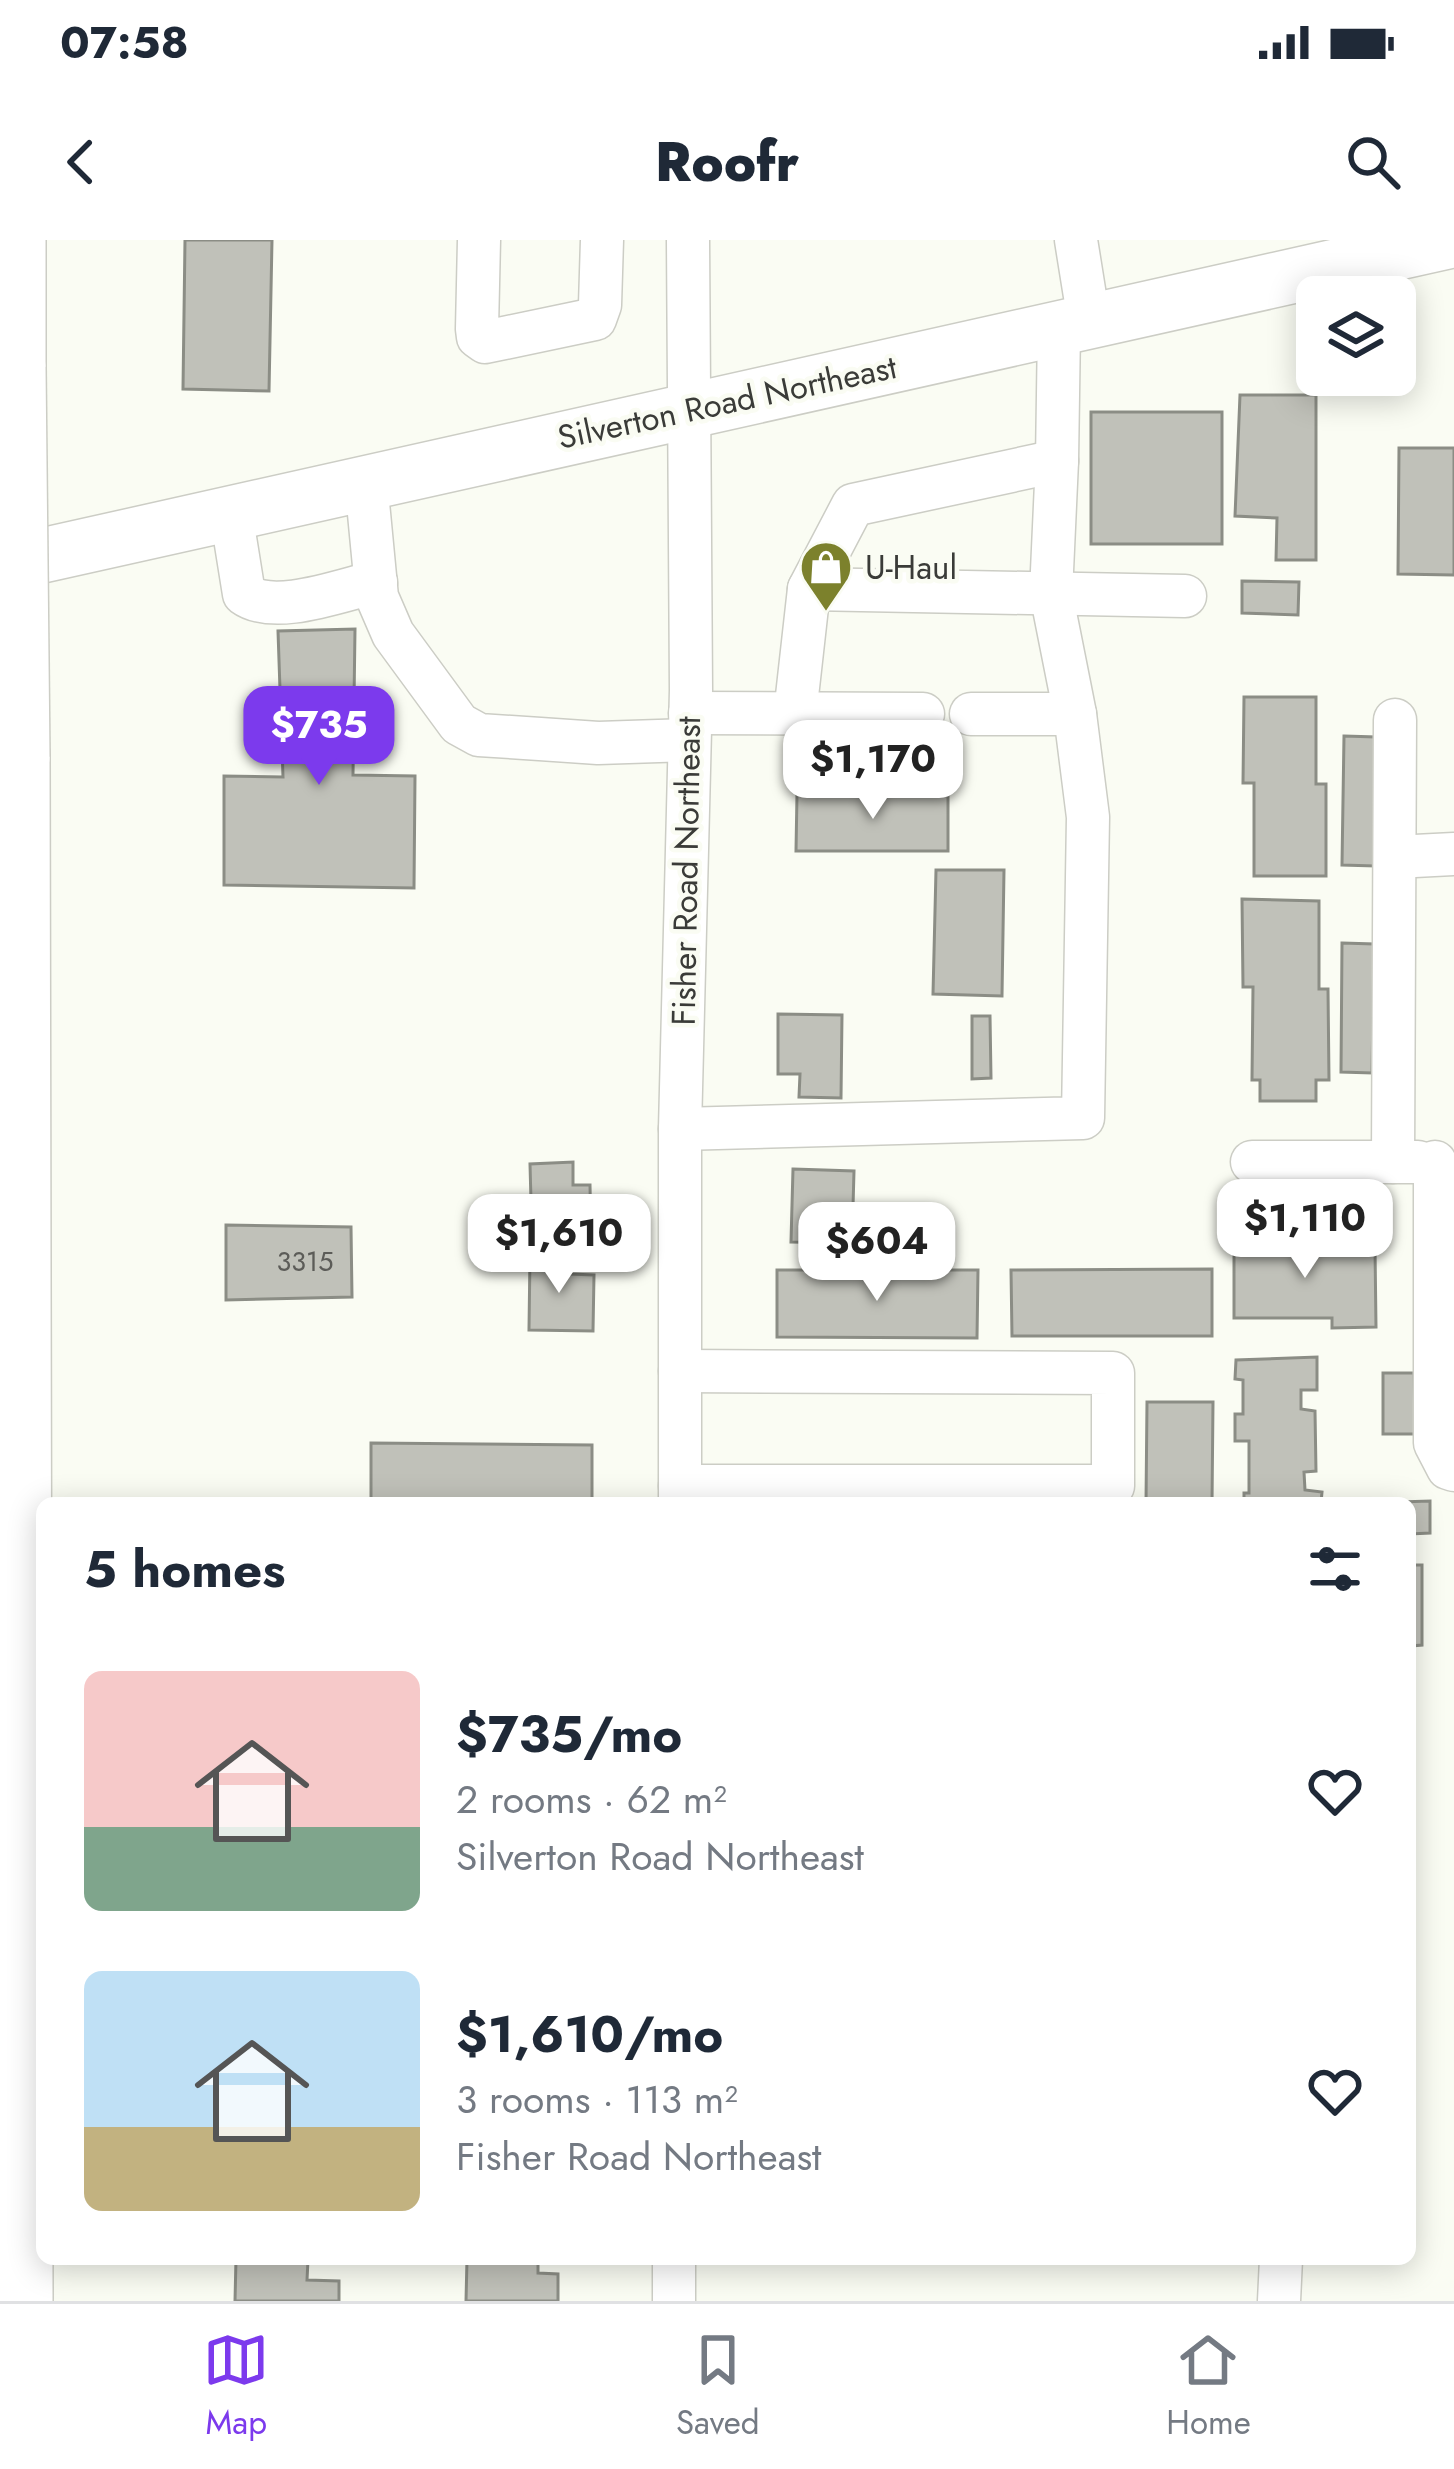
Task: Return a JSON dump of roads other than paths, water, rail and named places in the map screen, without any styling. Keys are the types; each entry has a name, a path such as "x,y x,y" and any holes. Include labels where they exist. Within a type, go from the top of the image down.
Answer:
{"highway":[{"path":"14,240 20,2301"}],"main road":[{"name":"Silverton Road Northeast","path":"0,565 1420,244"}],"street":[{"path":"479,240 477,329 478,338 485,342 595,319 600,305 602,240"},
{"name":"Fisher Road Northeast","path":"680,1495 680,1129 690,727 688,240"},
{"path":"680,1129 1083,1118 1088,817 1075,714 1051,593 1057,461 1074,325 1076,240"},
{"path":"795,715 808,589 853,505 1057,461"},
{"path":"365,482 377,597 393,634 459,724 478,735 598,743 795,715 922,714"},
{"path":"230,513 248,598 287,603 376,582"},
{"path":"808,589 1185,596"},
{"path":"970,714 1075,714"},
{"path":"1395,720 1394,857 1427,1162 1435,1443 1448,1468 1454,1470"},
{"path":"1394,857 1454,854"},
{"path":"1252,1162 1427,1162"},
{"path":"680,1371 1113,1373 1113,1486 680,1495"},
{"path":"674,2265 674,2301"},
{"path":"1279,2301 1281,2265"}],"place":[{"name":"U-Haul","path":"826,613"}]}
